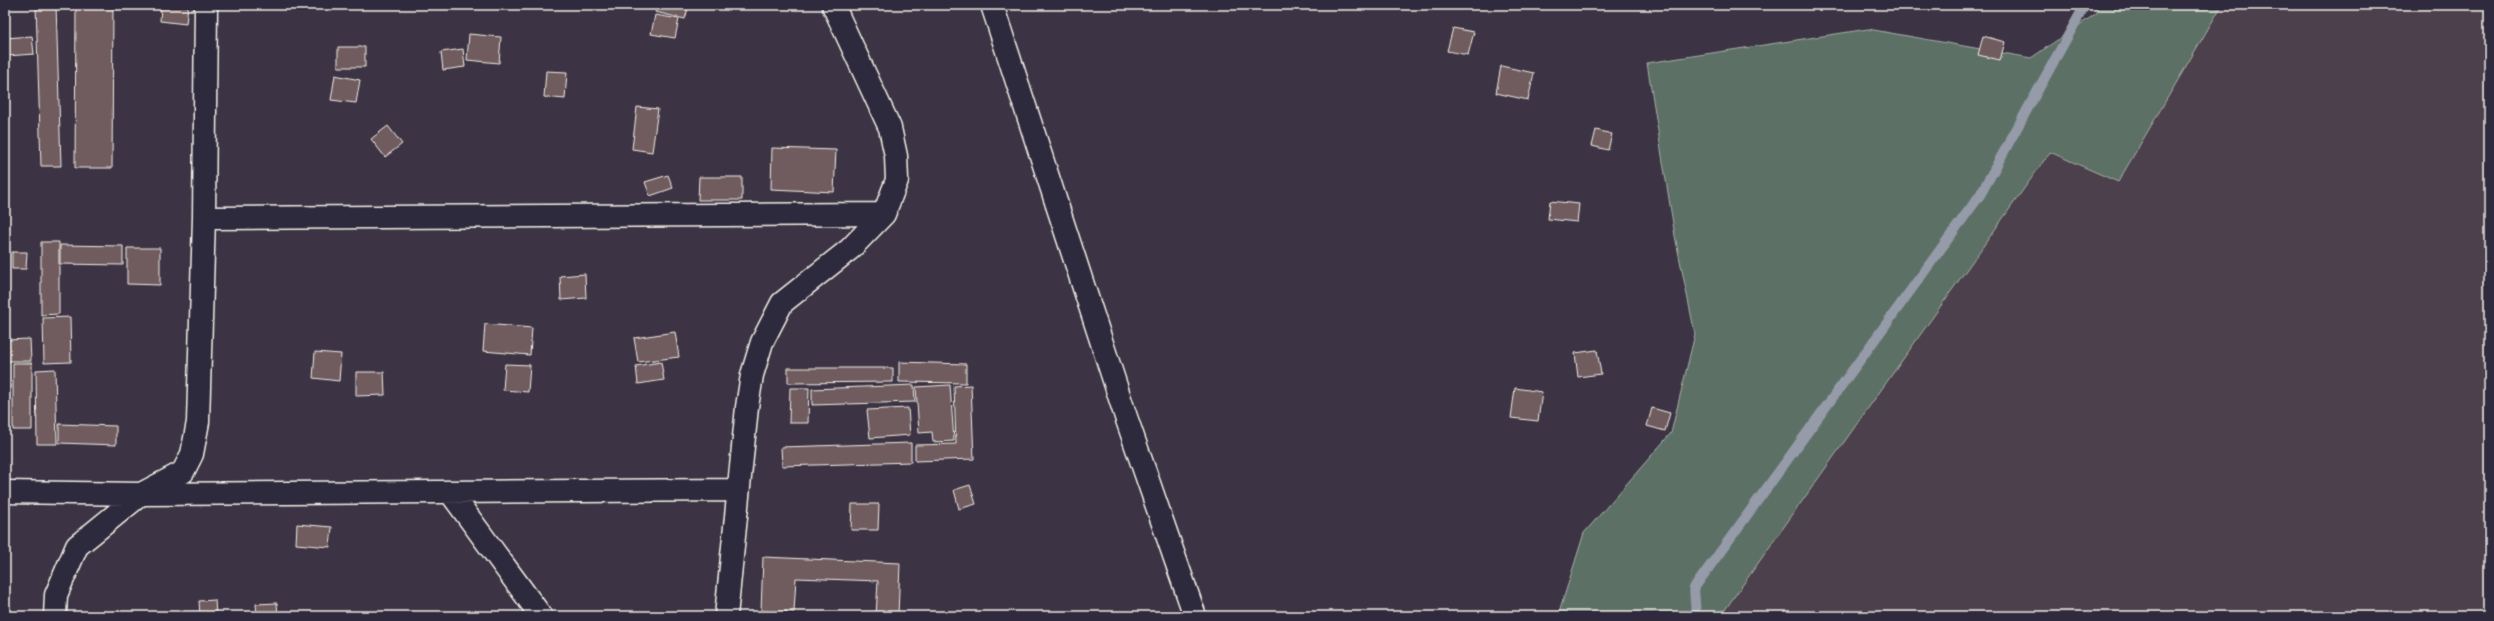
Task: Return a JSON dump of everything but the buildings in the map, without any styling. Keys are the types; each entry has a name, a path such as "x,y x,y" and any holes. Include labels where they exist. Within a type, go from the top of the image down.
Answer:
{"street":[{"path":"55,616 56,595 77,546 141,494 183,472 192,454 198,422 204,218 206,5"},
{"path":"726,616 738,490 752,375 762,342 782,303 850,249 884,214 896,180 896,156 890,128 833,5"},
{"path":"992,5 1126,417 1195,616"},
{"path":"204,218 884,214"},
{"path":"5,492 141,494 738,490"},
{"path":"450,492 541,616"}],"shaded area":[{"path":"2222,5 2489,5 2489,616 1722,614 2050,152 2118,182"}],"green space":[{"path":"2097,5 2222,5 2118,182 2050,152 1722,614 1726,616 1558,616 1584,533 1671,433 1695,334 1675,236 1647,63 1868,29 2031,58 2097,13"}],"waterway":[{"path":"1696,616 1694,588 1980,195 2085,5"}]}
